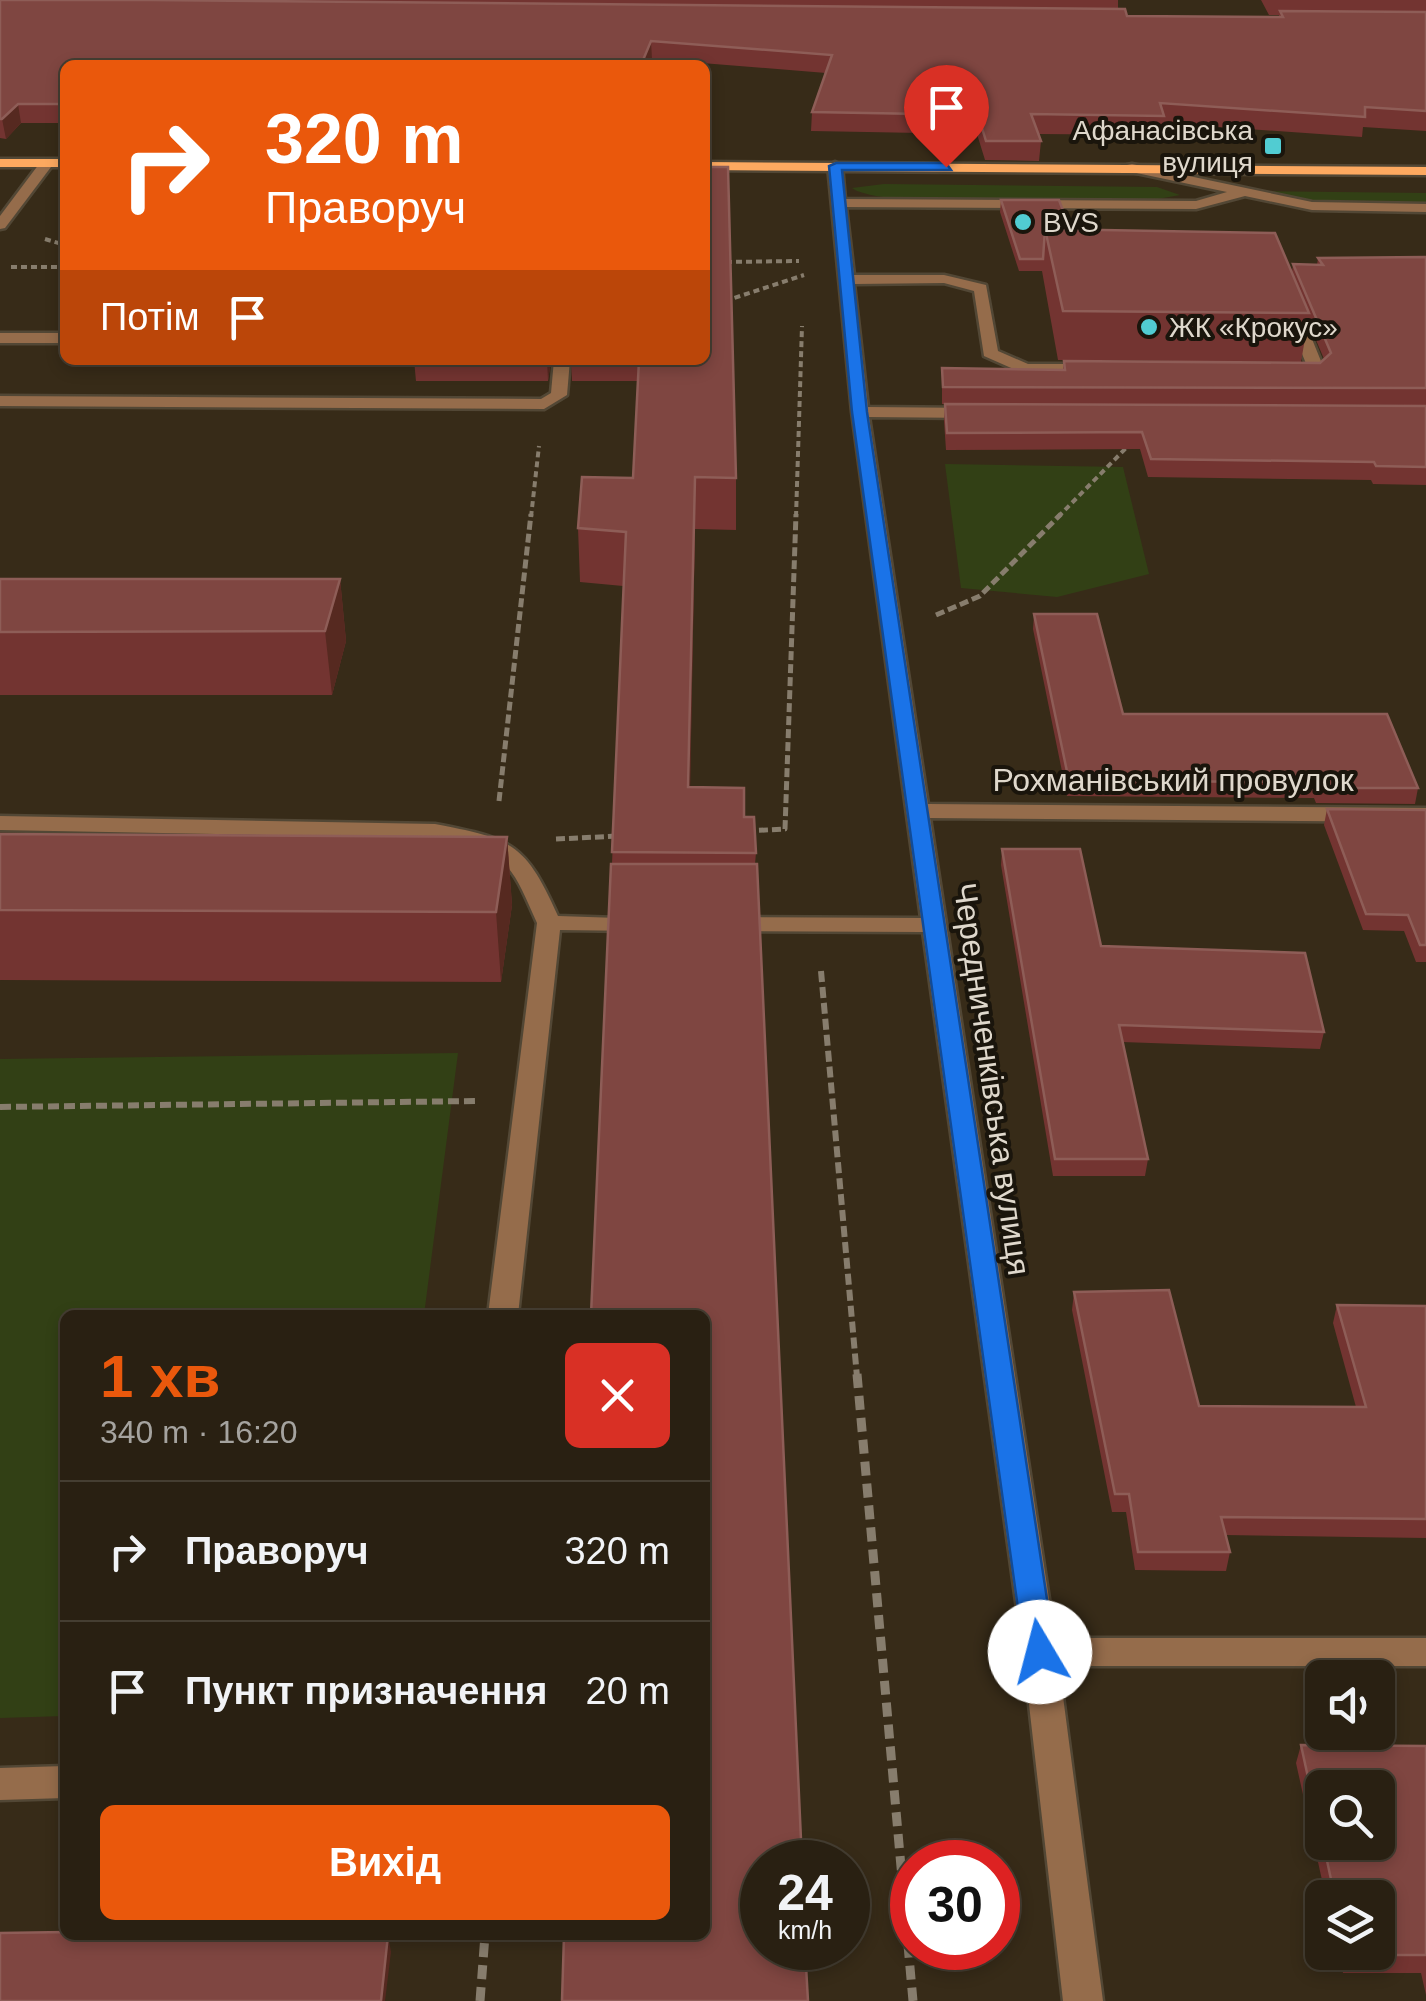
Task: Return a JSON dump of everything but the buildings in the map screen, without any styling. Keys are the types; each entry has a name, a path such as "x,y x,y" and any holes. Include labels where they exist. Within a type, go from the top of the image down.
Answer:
{"main road":[{"path":"0,163 60,163"},
{"path":"710,166 1426,171"}],"street":[{"path":"0,226 47,163"},
{"name":"Чередниченківська вулиця","path":"836,166 860,412 1040,1652 1083,2001"},
{"path":"1132,168 1312,206 1426,208"},
{"path":"842,203 1196,205 1240,193"},
{"path":"847,270 982,288 990,353 1025,369 1122,370"},
{"path":"1278,370 1320,378 1283,288"},
{"path":"0,338 60,338"},
{"path":"0,402 544,404 560,395 562,365"},
{"path":"860,412 998,413"},
{"name":"Рохманівський провулок","path":"919,811 1426,815"},
{"path":"0,824 435,831 495,842 522,862 548,924 504,1310"},
{"path":"548,924 663,924"},
{"path":"702,924 934,925"},
{"path":"1040,1652 1426,1652"},
{"path":"0,1784 60,1782"}],"path":[{"path":"723,262 847,270"},
{"path":"18,267 60,267"},
{"path":"721,302 803,275 847,270"},
{"path":"802,294 803,275"},
{"path":"727,832 785,829 802,314"},
{"path":"544,404 495,842 630,836"},
{"path":"890,634 980,596 1069,503 1128,449 1132,431"},
{"path":"817,924 913,2001"},
{"path":"0,1107 527,1100"},
{"path":"480,2001 485,1940"}],"green space":[{"path":"884,184 1157,187 1180,195 1147,201 945,202 871,195 852,188"},
{"path":"1243,191 1426,193 1426,207 1318,206"},
{"path":"945,464 1123,467 1149,574 1057,597 961,588"},
{"path":"458,1053 425,1310 60,1310 60,1716 0,1718 0,1059"}],"place":[{"name":"Афанасівська вулиця","path":"1273,146"},
{"name":"BVS","path":"1023,222"},
{"name":"ЖК «Крокус»","path":"1149,327"}],"route":[{"path":"946,167 836,166 860,412 890,634 1040,1652"}]}
